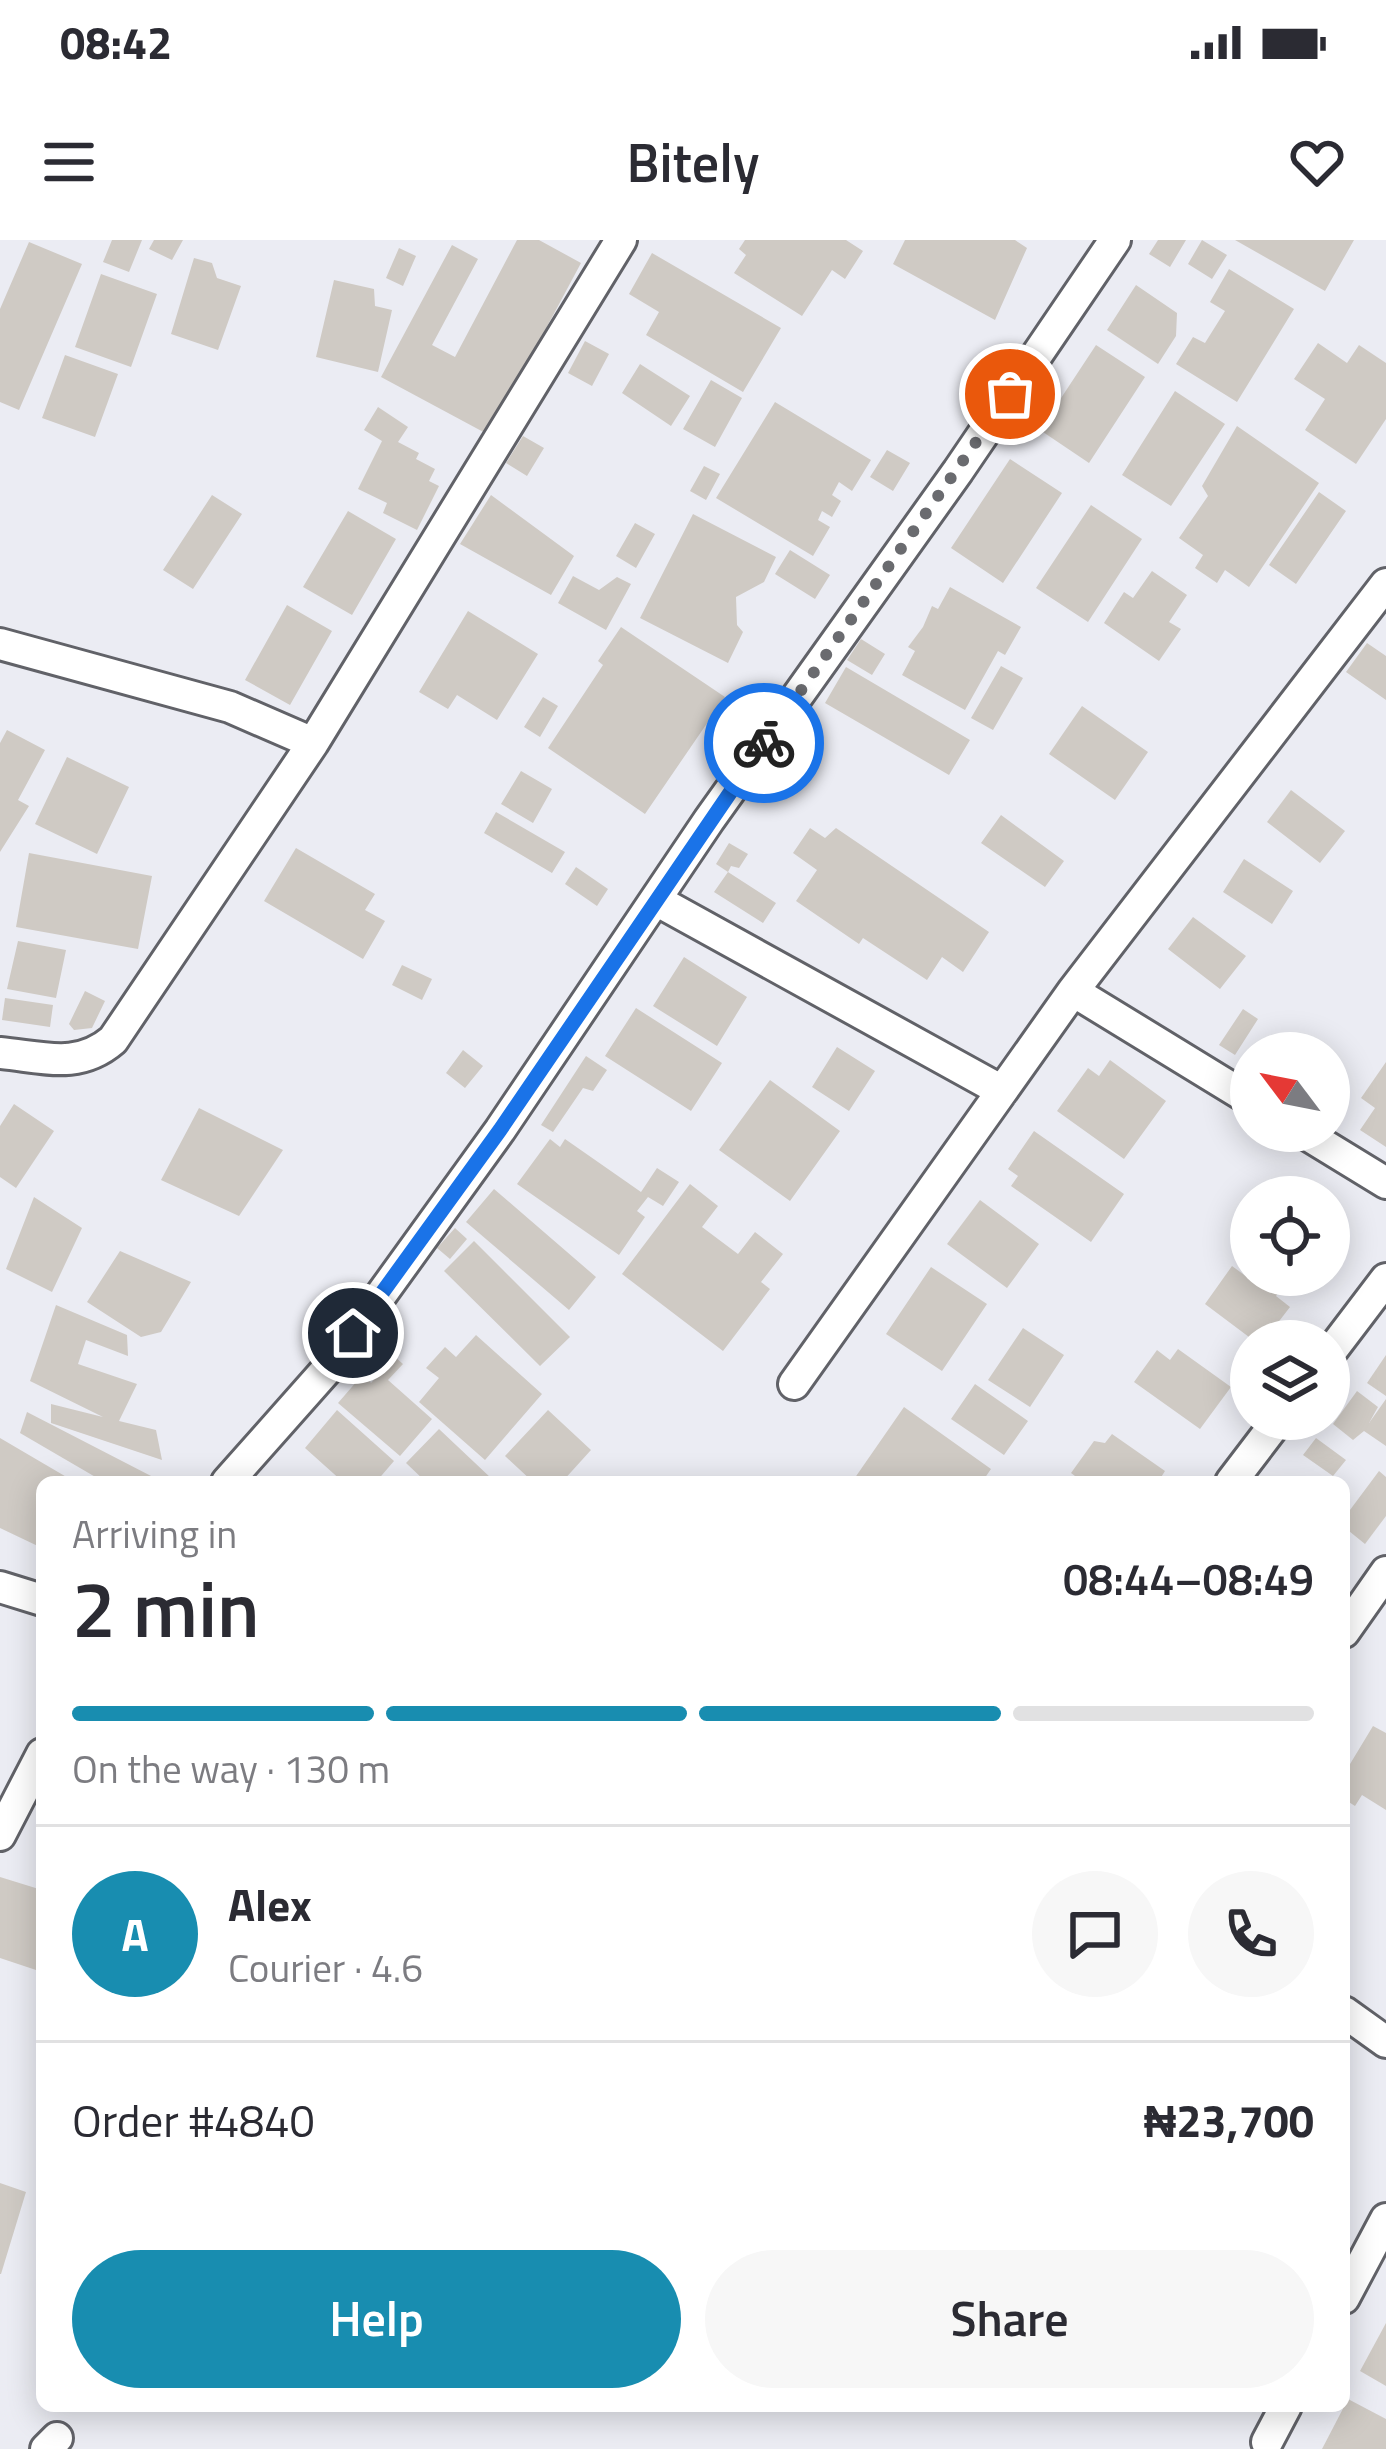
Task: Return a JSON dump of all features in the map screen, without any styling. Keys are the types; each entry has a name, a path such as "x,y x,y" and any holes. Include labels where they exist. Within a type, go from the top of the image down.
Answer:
{"street":[{"path":"0,1053 80,1060 113,1040 313,743 621,240"},
{"path":"232,1476 329,1367 500,1130 1115,240"},
{"path":"794,1384 1073,991 1386,584"},
{"path":"0,644 230,707 313,743"},
{"path":"656,900 1002,1091"},
{"path":"1073,991 1230,1087"},
{"path":"1335,1152 1386,1183"},
{"path":"1350,1326 1386,1279"},
{"path":"1237,1476 1264,1440"},
{"path":"1350,1623 1386,1572"},
{"path":"0,1587 36,1598"},
{"path":"0,1835 36,1766"},
{"path":"1350,2016 1386,2042"},
{"path":"1350,2287 1386,2219"},
{"path":"1267,2442 1283,2412"}],"building":[{"path":"112,240 142,240 129,272 103,262"},
{"path":"154,240 183,240 172,260 149,249"},
{"path":"517,240 539,240 581,263 489,435 381,377 452,245 478,259 432,345 455,357"},
{"path":"745,240 846,240 863,251 845,279 832,270 802,316 734,273 746,255 739,249"},
{"path":"905,240 1015,240 1027,248 995,320 893,264"},
{"path":"1158,240 1186,240 1170,267 1149,254"},
{"path":"1202,240 1227,255 1212,279 1188,264"},
{"path":"1235,240 1354,240 1325,291"},
{"path":"29,242 82,264 19,410 0,402 0,309"},
{"path":"399,248 416,256 403,286 386,278"},
{"path":"652,253 781,328 743,392 646,335 659,312 629,294"},
{"path":"194,258 212,263 217,278 241,286 218,350 171,334"},
{"path":"1229,269 1294,309 1237,402 1176,364 1193,337 1205,343 1225,311 1210,302"},
{"path":"101,274 157,294 131,367 75,347"},
{"path":"334,280 374,289 375,306 392,310 378,372 316,357"},
{"path":"1136,285 1177,313 1176,336 1158,364 1107,330"},
{"path":"585,341 609,354 592,386 568,373"},
{"path":"1318,343 1347,363 1359,345 1386,363 1386,419 1356,464 1305,430 1325,399 1294,379"},
{"path":"1096,345 1145,377 1089,463 1040,430"},
{"path":"65,355 118,374 95,437 42,418"},
{"path":"640,364 690,396 671,426 622,393"},
{"path":"711,380 742,398 715,447 683,429"},
{"path":"1175,391 1225,424 1171,506 1122,475"},
{"path":"775,402 871,460 852,491 839,482 832,495 841,501 832,517 822,511 818,520 830,527 813,556 716,498"},
{"path":"378,407 408,427 398,442 435,469 429,481 439,486 417,530 383,513 387,503 358,489 382,441 364,430"},
{"path":"1237,426 1319,483 1249,587 1225,570 1217,583 1195,568 1203,555 1179,538 1208,496 1202,486"},
{"path":"523,436 544,448 527,476 506,463"},
{"path":"887,450 910,463 893,491 870,477"},
{"path":"1010,459 1062,493 1003,583 951,548"},
{"path":"704,466 720,474 706,500 690,491"},
{"path":"1319,492 1346,511 1296,584 1269,565"},
{"path":"212,495 242,514 193,589 163,570"},
{"path":"491,495 574,556 551,595 460,544"},
{"path":"1091,505 1142,539 1088,622 1036,588"},
{"path":"348,511 396,539 352,615 303,587"},
{"path":"693,514 776,557 764,582 736,597 737,625 743,632 728,663 640,618"},
{"path":"635,523 655,534 636,568 616,556"},
{"path":"790,550 830,575 815,599 775,574"},
{"path":"1152,571 1187,595 1169,622 1181,629 1159,661 1104,623 1124,592 1133,598"},
{"path":"573,576 599,590 617,577 631,584 606,630 558,603"},
{"path":"950,587 1021,627 1005,655 998,651 965,710 902,675 915,651 908,647 932,606 938,609"},
{"path":"287,605 332,631 290,705 245,680"},
{"path":"468,611 538,654 497,720 457,695 448,709 419,692"},
{"path":"621,627 725,697 645,814 548,748 603,665 598,661"},
{"path":"861,639 885,654 872,675 847,660"},
{"path":"1367,643 1386,656 1386,700 1346,672"},
{"path":"1001,666 1023,678 993,730 971,718"},
{"path":"846,667 970,740 949,775 825,703"},
{"path":"543,697 558,706 540,737 524,727"},
{"path":"1082,706 1148,752 1115,800 1049,754"},
{"path":"7,730 45,750 18,800 29,806 0,852 0,743"},
{"path":"67,757 129,787 97,854 35,824"},
{"path":"521,771 552,789 533,823 501,804"},
{"path":"1291,790 1345,831 1320,863 1267,822"},
{"path":"496,812 565,852 552,873 484,833"},
{"path":"1001,815 1064,861 1045,887 981,843"},
{"path":"810,828 825,838 836,828 989,932 963,972 942,957 927,980 863,938 859,944 796,901 817,870 793,853"},
{"path":"729,843 748,854 739,868 731,866 728,872 716,864"},
{"path":"296,848 375,894 365,910 385,921 363,959 264,901"},
{"path":"29,853 152,876 138,949 16,927"},
{"path":"1244,859 1293,891 1272,924 1223,892"},
{"path":"576,867 608,889 597,906 565,884"},
{"path":"728,872 776,903 763,923 714,892"},
{"path":"1193,917 1246,956 1220,989 1168,949"},
{"path":"18,941 66,950 56,998 7,989"},
{"path":"684,957 747,997 717,1046 653,1006"},
{"path":"402,965 432,979 422,1000 392,985"},
{"path":"85,991 105,1001 92,1028 74,1030 69,1024"},
{"path":"5,998 53,1005 50,1027 2,1020"},
{"path":"636,1008 722,1063 691,1111 605,1056"},
{"path":"1243,1009 1258,1019 1250,1032 1230,1032 1230,1052 1219,1045"},
{"path":"837,1047 875,1071 849,1111 812,1087"},
{"path":"463,1050 483,1066 465,1088 446,1073"},
{"path":"586,1056 607,1070 593,1091 583,1088 553,1132 541,1125"},
{"path":"1110,1060 1166,1101 1124,1159 1057,1111 1088,1068 1099,1076"},
{"path":"1386,1062 1386,1147 1360,1130 1375,1108 1361,1098"},
{"path":"770,1080 840,1131 790,1201 719,1150"},
{"path":"14,1104 54,1131 16,1188 0,1177 0,1126"},
{"path":"199,1108 283,1150 239,1216 161,1180"},
{"path":"1034,1131 1124,1194 1091,1242 1011,1186 1018,1176 1008,1169"},
{"path":"550,1139 560,1147 565,1139 641,1192 657,1168 679,1182 663,1206 648,1197 637,1211 645,1217 619,1255 517,1184"},
{"path":"690,1184 718,1206 702,1227 738,1254 755,1232 783,1254 761,1282 770,1289 723,1351 622,1274"},
{"path":"494,1189 596,1277 569,1310 466,1222"},
{"path":"34,1197 82,1228 52,1292 6,1269"},
{"path":"980,1200 1039,1244 1007,1288 947,1244"},
{"path":"455,1228 467,1239 450,1259 437,1248"},
{"path":"474,1241 570,1337 540,1366 444,1271"},
{"path":"120,1251 191,1282 161,1332 141,1337 87,1302"},
{"path":"931,1267 987,1304 942,1371 886,1334"},
{"path":"1230,1269 1230,1296 1276,1296 1290,1307 1280,1320 1230,1323 1205,1304"},
{"path":"56,1305 127,1335 128,1356 86,1340 78,1364 137,1384 119,1421 156,1430 162,1460 51,1423 51,1404 103,1417 30,1381"},
{"path":"1023,1328 1064,1355 1030,1407 988,1380"},
{"path":"476,1335 542,1394 485,1460 419,1402 439,1378 426,1368 445,1347 456,1357"},
{"path":"378,1342 403,1364 388,1380 432,1419 400,1456 338,1403 364,1373 371,1383 380,1373 363,1358"},
{"path":"1178,1349 1230,1386 1200,1429 1134,1382 1157,1350 1170,1360"},
{"path":"1386,1355 1386,1396 1367,1383"},
{"path":"975,1384 1028,1421 1004,1455 951,1419"},
{"path":"1357,1391 1378,1407 1369,1423 1386,1399 1386,1446 1364,1431 1350,1438 1350,1401"},
{"path":"904,1407 991,1469 986,1476 856,1476"},
{"path":"337,1410 394,1461 381,1476 336,1476 305,1448"},
{"path":"548,1410 591,1450 567,1476 527,1476 505,1456"},
{"path":"27,1412 151,1476 94,1476 20,1433"},
{"path":"439,1429 489,1476 420,1476 406,1463"},
{"path":"1112,1434 1165,1471 1162,1476 1071,1473 1094,1441 1105,1443"},
{"path":"0,1438 65,1476 36,1476 36,1545 0,1528"},
{"path":"1319,1440 1346,1460 1333,1476 1303,1455"},
{"path":"1379,1471 1386,1477 1386,1516 1365,1544 1350,1532 1350,1510"},
{"path":"1373,1726 1386,1733 1386,1810 1362,1795 1355,1806 1350,1803 1350,1764"},
{"path":"0,1877 36,1888 36,1970 0,1958"},
{"path":"0,2183 26,2192 1,2274 0,2274"},
{"path":"1386,2323 1386,2386 1360,2371"},
{"path":"1350,2400 1386,2419 1386,2449 1322,2449 1341,2412 1350,2412"}],"way so far":[{"path":"764,743 1010,394"}],"route":[{"path":"353,1333 500,1130 764,743"}]}
